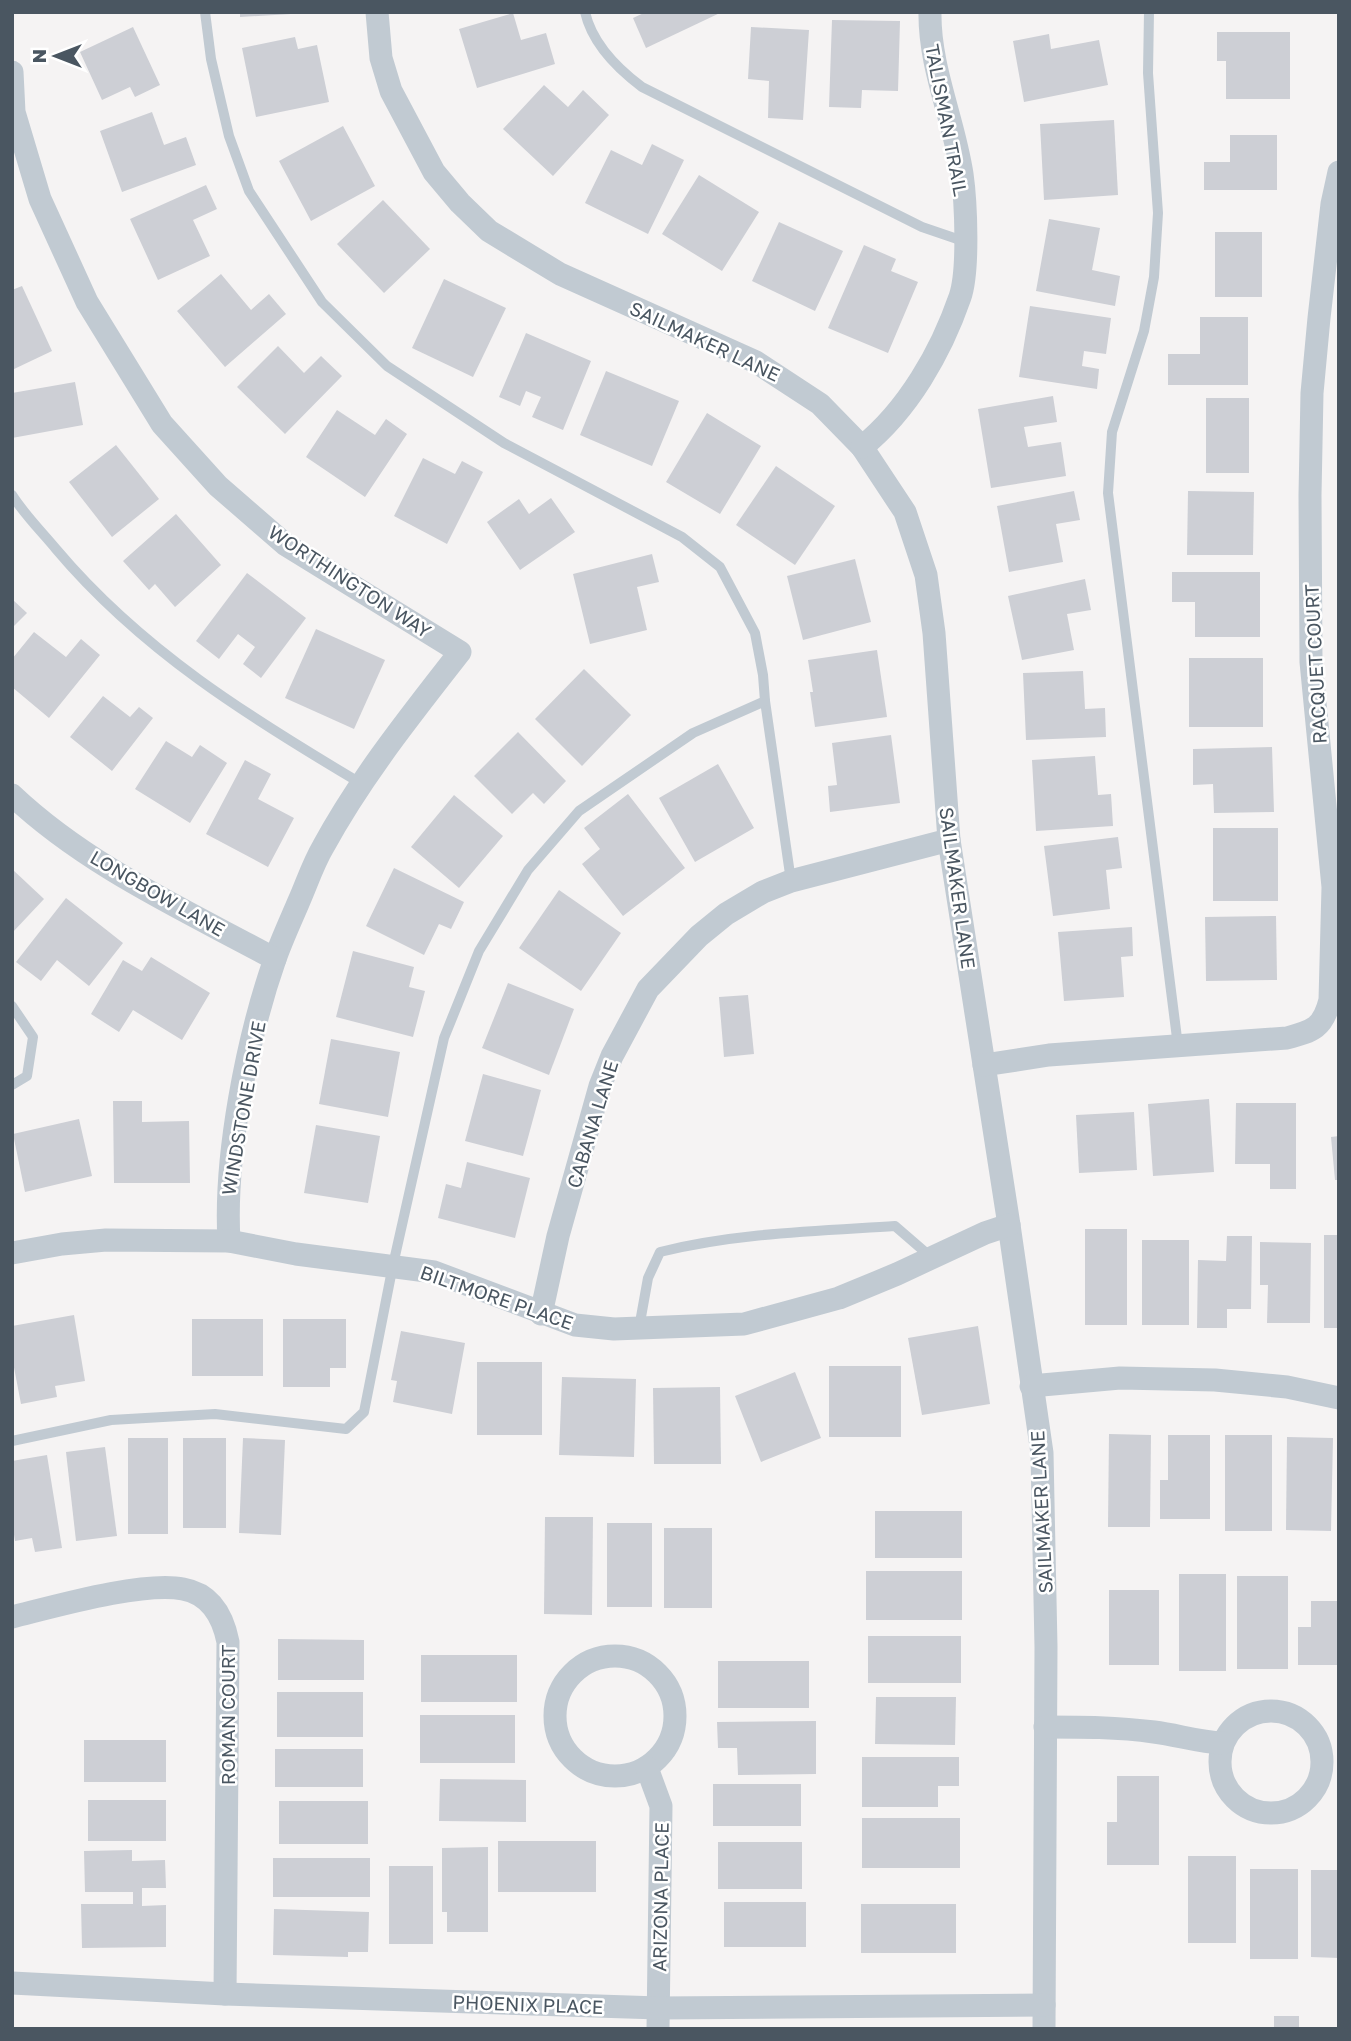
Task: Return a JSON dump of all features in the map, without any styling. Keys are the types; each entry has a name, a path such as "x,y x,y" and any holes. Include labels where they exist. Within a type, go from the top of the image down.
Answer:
{"street":[{"name":"SAILMAKER LANE","path":"377,12 381,58 391,92 434,172 460,202 489,231 560,274 756,362 820,404 862,447 905,512 926,575 934,633 949,840 1042,1453 1046,1647 1044,2029"},
{"name":"TALISMAN TRAIL","path":"862,447 885,428 913,392 934,356 961,295 966,242 962,175 934,55 930,12"},
{"name":"WORTHINGTON WAY","path":"12,72 14,112 40,199 87,302 162,424 218,486 286,545 460,652"},
{"name":"RACQUET COURT","path":"984,1065 1049,1055 1287,1038 1309,1032 1319,1025 1326,1015 1330,1000 1336,887 1311,662 1310,495 1312,393 1332,204 1339,172"},
{"name":"WINDSTONE DRIVE","path":"229,1241 227,1203 240,1107 253,1034 275,959 321,850 362,784 460,652"},
{"name":"LONGBOW LANE","path":"12,794 35,816 111,870 275,959"},
{"name":"CABANA LANE","path":"541,1314 558,1236 600,1086 612,1056 648,989 699,936 726,914 763,892 791,881 949,840"},
{"name":"BILTMORE PLACE","path":"12,1253 106,1240 229,1241 296,1254 434,1272 575,1325 614,1329 744,1324 839,1298 985,1233 1009,1225"},
{"path":"1031,1386 1120,1378 1215,1380 1287,1387 1339,1398"},
{"name":"ROMAN COURT","path":"12,1618 71,1602 164,1588 183,1589 201,1595 215,1608 225,1624 228,1643 225,1994"},
{"path":"608,1655 635,1658 658,1673 665,1684 672,1696 675,1723 666,1749 647,1768 621,1777 594,1773 571,1759 557,1736 554,1709 563,1683 583,1664 608,1655"},
{"path":"1270,1711 1290,1715 1307,1726 1318,1742 1322,1762 1319,1782 1307,1798 1291,1810 1272,1814 1252,1810 1236,1799 1224,1783 1220,1763 1223,1743 1235,1727 1251,1715 1270,1711"},
{"path":"1045,1727 1112,1727 1158,1732 1198,1742 1223,1743"},
{"name":"ARIZONA PLACE","path":"647,1768 661,1805 658,2019"},
{"name":"PHOENIX PLACE","path":"12,1983 658,2019 1044,2005"}],"lane":[{"path":"205,12 211,60 229,136 249,191 322,302 387,366 504,443 682,537 720,567 755,633 791,881"},
{"path":"585,12 587,23 603,48 623,73 642,87 922,227 966,242"},
{"path":"1149,12 1148,73 1158,213 1154,278 1144,331 1112,432 1108,493 1178,1046"},
{"path":"12,495 79,576 158,649 259,723 362,784"},
{"path":"12,1441 111,1420 215,1414 346,1429 364,1412 393,1265 444,1038 479,951 528,870 579,811 693,733 765,701"},
{"path":"12,1006 33,1037 27,1076 12,1085"},
{"path":"639,1328 648,1278 660,1252 690,1244 895,1226 932,1258"}],"building":[{"path":"240,12 291,12 291,14 240,17"},
{"path":"646,12 722,12 646,48 633,18"},
{"path":"513,13 521,40 546,33 555,64 477,88 459,29"},
{"path":"832,20 900,21 898,91 862,90 861,108 829,107"},
{"path":"133,27 160,85 135,97 130,87 102,100 80,52"},
{"path":"751,27 809,30 803,120 768,118 769,81 748,79"},
{"path":"1217,32 1290,32 1290,99 1226,99 1226,61 1217,61"},
{"path":"1049,34 1051,49 1099,40 1108,85 1024,102 1013,41"},
{"path":"295,37 298,49 317,45 329,102 256,117 242,48"},
{"path":"544,85 568,107 583,90 609,115 553,176 503,129"},
{"path":"152,112 164,145 186,137 196,165 122,192 100,131"},
{"path":"1114,120 1118,195 1044,200 1040,124"},
{"path":"343,126 375,186 311,221 279,161"},
{"path":"1230,135 1277,135 1277,190 1204,190 1204,162 1230,162"},
{"path":"652,144 684,160 648,234 585,203 611,150 642,165"},
{"path":"699,175 759,212 722,271 662,234"},
{"path":"206,185 217,209 193,220 210,256 158,280 130,219"},
{"path":"383,200 430,249 384,293 337,244"},
{"path":"1049,219 1100,228 1092,270 1120,276 1115,306 1036,291"},
{"path":"779,222 843,251 815,311 752,281"},
{"path":"1215,232 1262,232 1262,297 1215,297"},
{"path":"864,245 896,259 891,271 918,282 888,353 828,328"},
{"path":"221,274 251,310 269,294 286,314 225,367 177,311"},
{"path":"444,279 506,308 473,377 412,348"},
{"path":"22,286 52,351 12,370 12,290"},
{"path":"1030,306 1111,318 1106,354 1084,351 1082,366 1099,369 1097,389 1019,377"},
{"path":"1200,317 1248,317 1248,385 1168,385 1168,354 1200,354"},
{"path":"526,333 591,361 563,430 532,417 541,397 526,391 520,406 499,397"},
{"path":"278,346 304,373 321,356 342,376 285,434 237,387"},
{"path":"606,371 679,401 652,466 580,435"},
{"path":"75,382 83,425 12,438 12,393"},
{"path":"1053,396 1057,422 1024,427 1028,447 1061,442 1066,476 991,488 978,409"},
{"path":"1206,398 1249,398 1249,473 1206,473"},
{"path":"337,410 375,435 386,419 407,434 365,497 306,457"},
{"path":"707,413 761,446 720,514 666,482"},
{"path":"116,445 159,499 112,537 69,482"},
{"path":"423,458 455,474 462,461 483,472 447,544 394,516"},
{"path":"776,466 835,506 795,565 736,525"},
{"path":"1074,491 1080,520 1056,524 1063,562 1009,572 997,506"},
{"path":"1188,491 1254,492 1253,555 1187,555"},
{"path":"551,498 575,532 520,570 487,522 519,499 529,514"},
{"path":"176,514 221,565 175,607 155,584 149,590 123,561"},
{"path":"652,554 659,582 637,587 647,630 590,644 573,574"},
{"path":"855,559 871,622 803,640 787,576"},
{"path":"1172,572 1260,572 1260,637 1195,637 1195,602 1172,602"},
{"path":"247,573 306,618 261,678 243,664 255,647 238,634 219,659 196,641"},
{"path":"1085,579 1091,610 1067,614 1074,650 1022,660 1008,596"},
{"path":"12,599 27,613 12,628"},
{"path":"316,629 385,660 354,729 285,698"},
{"path":"34,632 66,657 81,639 100,655 49,718 12,687 12,659"},
{"path":"877,650 887,717 815,727 808,660"},
{"path":"1189,658 1263,658 1263,727 1189,727"},
{"path":"584,669 631,715 582,766 535,719"},
{"path":"1083,671 1085,709 1105,708 1106,737 1026,740 1023,673"},
{"path":"103,696 130,717 139,707 153,718 112,771 70,737"},
{"path":"518,732 566,781 544,804 533,793 512,814 474,776"},
{"path":"891,735 900,803 830,812 828,786 837,785 832,743"},
{"path":"166,741 192,757 200,745 227,763 190,823 135,789"},
{"path":"1272,747 1274,812 1214,813 1213,784 1193,785 1193,749"},
{"path":"1095,756 1098,795 1111,794 1113,826 1036,831 1032,760"},
{"path":"245,760 271,774 258,799 294,818 268,867 206,834"},
{"path":"718,764 754,828 695,862 659,798"},
{"path":"628,794 685,868 623,916 582,864 600,849 584,828"},
{"path":"454,795 503,836 459,888 411,847"},
{"path":"1213,828 1278,828 1278,901 1213,901"},
{"path":"1118,837 1122,868 1106,870 1110,909 1053,916 1044,846"},
{"path":"394,868 464,902 451,929 439,924 424,955 366,926"},
{"path":"12,869 44,899 12,933"},
{"path":"559,890 621,933 581,991 519,948"},
{"path":"66,898 123,943 89,986 57,960 41,981 16,962"},
{"path":"1276,916 1277,980 1206,981 1205,917"},
{"path":"1132,927 1133,956 1121,957 1124,997 1064,1001 1058,932"},
{"path":"353,951 414,967 409,987 425,991 413,1037 336,1017"},
{"path":"151,957 210,993 182,1040 133,1010 119,1032 91,1014 123,960 142,971"},
{"path":"508,983 574,1009 549,1075 482,1048"},
{"path":"748,995 754,1054 724,1057 719,997"},
{"path":"331,1039 400,1052 388,1117 319,1104"},
{"path":"483,1074 541,1090 523,1156 465,1141"},
{"path":"1209,1099 1214,1172 1153,1176 1148,1104"},
{"path":"113,1101 142,1101 142,1122 189,1121 190,1183 114,1183"},
{"path":"1236,1103 1296,1103 1296,1189 1270,1189 1270,1164 1235,1164"},
{"path":"1134,1112 1137,1170 1079,1173 1076,1115"},
{"path":"79,1119 92,1176 25,1192 13,1134"},
{"path":"316,1125 380,1136 368,1203 304,1193"},
{"path":"1339,1136 1339,1180 1335,1180 1331,1137"},
{"path":"467,1162 530,1178 515,1238 438,1218 446,1184 461,1188"},
{"path":"1085,1229 1127,1229 1127,1325 1085,1325"},
{"path":"1324,1235 1339,1235 1339,1328 1324,1328"},
{"path":"1227,1236 1252,1236 1251,1309 1227,1309 1227,1328 1197,1328 1198,1260 1226,1261"},
{"path":"1142,1240 1189,1240 1189,1325 1142,1325"},
{"path":"1260,1242 1311,1243 1310,1323 1267,1323 1268,1285 1260,1285"},
{"path":"74,1315 85,1381 55,1386 57,1397 21,1404 12,1357 12,1326"},
{"path":"192,1319 263,1319 263,1376 192,1376"},
{"path":"283,1319 346,1319 346,1368 330,1368 330,1387 283,1387"},
{"path":"978,1326 990,1404 922,1415 908,1338"},
{"path":"401,1331 465,1343 452,1414 393,1402 397,1381 391,1380"},
{"path":"477,1362 542,1362 542,1435 477,1435"},
{"path":"829,1366 901,1366 901,1437 829,1437"},
{"path":"795,1372 821,1438 761,1462 735,1396"},
{"path":"562,1377 636,1379 634,1457 559,1455"},
{"path":"720,1387 721,1464 654,1464 653,1388"},
{"path":"1109,1434 1151,1435 1150,1527 1108,1527"},
{"path":"1168,1435 1210,1435 1210,1519 1160,1519 1160,1480 1168,1480"},
{"path":"1225,1435 1272,1435 1272,1531 1225,1531"},
{"path":"1287,1437 1333,1438 1331,1531 1286,1530"},
{"path":"128,1438 168,1438 168,1534 128,1534"},
{"path":"183,1438 226,1438 226,1528 183,1528"},
{"path":"243,1438 285,1440 281,1535 239,1533"},
{"path":"105,1447 117,1536 76,1541 66,1452"},
{"path":"47,1455 62,1548 35,1552 32,1538 15,1541 12,1522 12,1461"},
{"path":"875,1511 962,1511 962,1558 875,1558"},
{"path":"545,1517 593,1517 592,1615 544,1614"},
{"path":"607,1523 652,1523 652,1607 607,1607"},
{"path":"664,1528 712,1528 712,1608 664,1608"},
{"path":"866,1571 962,1571 962,1620 866,1620"},
{"path":"1179,1574 1226,1574 1226,1671 1179,1671"},
{"path":"1237,1576 1288,1576 1288,1669 1237,1669"},
{"path":"1109,1590 1159,1590 1159,1665 1109,1665"},
{"path":"1311,1601 1339,1601 1339,1665 1298,1665 1298,1627 1311,1627"},
{"path":"868,1636 961,1636 961,1683 868,1683"},
{"path":"278,1639 364,1640 364,1680 278,1680"},
{"path":"421,1655 517,1655 517,1702 421,1702"},
{"path":"718,1661 809,1661 809,1708 718,1708"},
{"path":"277,1692 363,1692 363,1737 277,1737"},
{"path":"876,1697 956,1697 955,1745 875,1744"},
{"path":"420,1715 515,1715 515,1763 420,1763"},
{"path":"816,1721 816,1774 738,1775 737,1748 718,1748 717,1722"},
{"path":"84,1740 166,1740 166,1782 84,1782"},
{"path":"275,1749 363,1749 363,1787 275,1787"},
{"path":"862,1757 959,1757 959,1786 938,1786 938,1807 862,1807"},
{"path":"1117,1776 1159,1776 1159,1865 1107,1865 1107,1822 1117,1822"},
{"path":"440,1779 526,1780 526,1822 439,1821"},
{"path":"713,1784 801,1784 801,1826 713,1826"},
{"path":"88,1800 166,1800 166,1841 88,1841"},
{"path":"279,1801 368,1801 368,1844 279,1844"},
{"path":"862,1818 960,1818 960,1868 862,1868"},
{"path":"498,1841 596,1841 596,1892 498,1892"},
{"path":"718,1842 802,1842 802,1889 718,1889"},
{"path":"488,1847 488,1932 447,1932 447,1912 442,1912 442,1848"},
{"path":"132,1850 132,1861 165,1860 166,1888 142,1888 142,1906 166,1905 166,1947 82,1948 81,1904 133,1904 133,1892 85,1892 84,1851"},
{"path":"1188,1856 1236,1856 1236,1943 1188,1943"},
{"path":"273,1858 370,1858 370,1897 273,1897"},
{"path":"389,1866 433,1866 433,1944 389,1944"},
{"path":"1250,1869 1298,1869 1298,1959 1250,1959"},
{"path":"1311,1870 1339,1870 1339,1958 1311,1957"},
{"path":"724,1902 806,1902 806,1947 724,1947"},
{"path":"861,1904 956,1904 956,1953 861,1953"},
{"path":"274,1909 369,1912 368,1952 348,1952 348,1957 273,1955"},
{"path":"1274,2016 1299,2016 1299,2029 1274,2029"}]}
